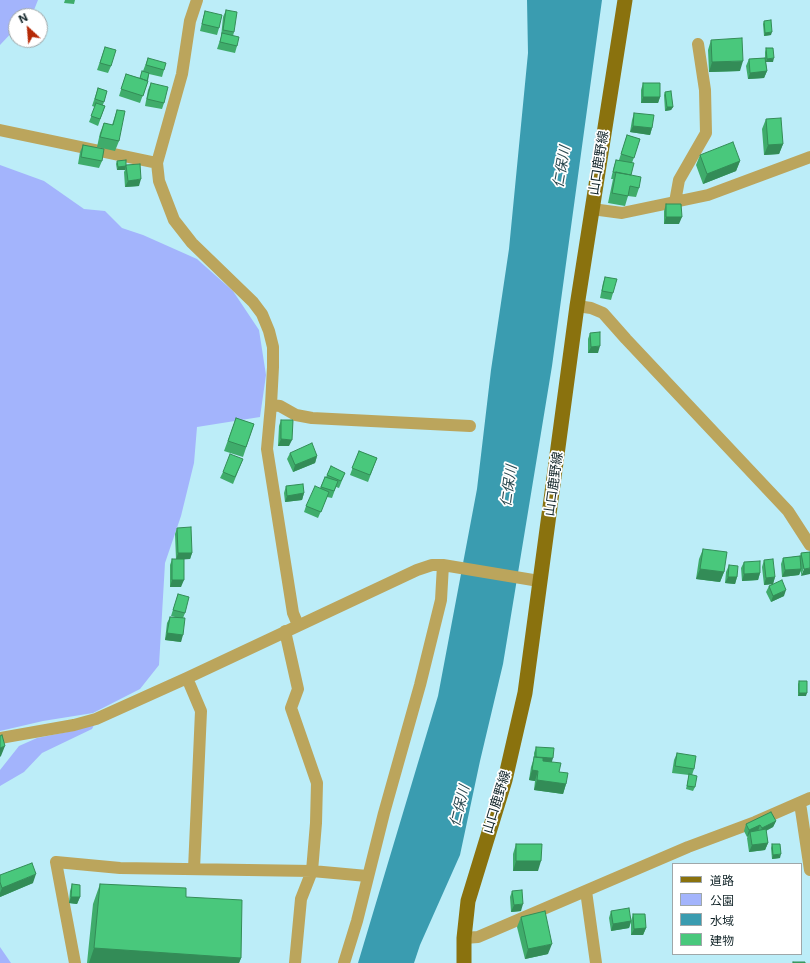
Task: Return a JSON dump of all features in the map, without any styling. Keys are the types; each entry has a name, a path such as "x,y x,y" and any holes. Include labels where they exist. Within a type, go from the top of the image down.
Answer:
{"main road":[{"name":"山口鹿野線","path":"464,963 464,938 468,901 505,780 525,693 533,580 553,491 577,306 625,0"}],"street":[{"path":"197,0 190,21 182,74 157,163 163,196 174,220 192,243 253,302 262,314 269,331 273,347 272,405 266,449 293,613 298,625"},
{"path":"675,202 679,180 706,133 705,90 698,44"},
{"path":"0,130 157,163"},
{"path":"592,209 622,213 708,195 810,157"},
{"path":"577,306 591,308 603,313 784,506 798,524 810,545"},
{"path":"272,405 280,406 296,415 312,418 470,426"},
{"path":"0,738 74,725 96,719 188,678 285,630 417,570 432,565 445,565 533,580"},
{"path":"344,963 357,921 367,876 420,685 441,600 445,565"},
{"path":"285,630 298,689 291,708 317,783 316,823 312,871 300,899 295,963"},
{"path":"188,678 201,710 194,869"},
{"path":"464,938 478,937 688,847 805,800 810,870"},
{"path":"75,963 56,862 120,868 312,871 367,876"},
{"path":"586,891 596,963"}],"green space":[{"path":"0,0 38,0 35,8 8,8 8,36 0,45"},
{"path":"0,165 44,181 84,209 105,211 122,228 143,235 197,259 233,291 259,330 266,375 260,417 197,427 194,463 181,516 165,563 159,665 140,689 93,713 43,721 0,731"},
{"path":"95,723 92,729 42,753 24,772 0,786 0,770 19,746 37,738 72,731"},
{"path":"0,947 11,963 0,963"}],"water":[{"name":"仁保川","path":"527,0 602,0 552,366 503,664 460,855 420,945 414,963 358,963 438,696 477,489 491,370 509,249 528,53"}],"building":[{"path":"226,10 237,12 234,32 223,30"},
{"path":"205,11 222,15 219,28 202,24"},
{"path":"771,20 772,32 765,33 764,21"},
{"path":"222,33 239,37 237,46 220,42"},
{"path":"742,38 743,61 712,62 711,40"},
{"path":"105,47 116,50 111,66 100,63"},
{"path":"766,48 773,48 774,58 767,59"},
{"path":"148,58 166,63 164,70 146,65"},
{"path":"765,58 767,71 750,73 749,59"},
{"path":"142,71 149,73 147,81 140,78"},
{"path":"126,74 148,81 143,96 121,89"},
{"path":"151,83 168,87 164,103 147,99"},
{"path":"643,83 660,83 660,97 643,97"},
{"path":"98,88 107,91 104,102 95,99"},
{"path":"671,91 673,107 667,107 665,92"},
{"path":"96,103 105,106 100,119 91,116"},
{"path":"117,110 125,111 119,141 100,137 104,123 113,125"},
{"path":"634,113 654,115 652,128 633,126"},
{"path":"781,118 783,144 768,145 766,119"},
{"path":"627,135 640,139 634,158 621,154"},
{"path":"733,142 740,161 707,174 700,155"},
{"path":"83,145 104,149 102,161 81,157"},
{"path":"126,160 126,166 118,167 117,161"},
{"path":"616,160 634,163 631,175 613,172"},
{"path":"140,164 141,179 128,181 126,165"},
{"path":"616,172 641,177 639,188 630,186 628,196 612,193"},
{"path":"666,204 681,204 682,217 666,217"},
{"path":"605,277 617,279 613,293 602,291"},
{"path":"600,332 600,346 591,347 590,333"},
{"path":"236,418 254,424 246,447 228,441"},
{"path":"281,420 293,420 292,440 281,439"},
{"path":"312,443 317,456 295,465 290,453"},
{"path":"359,451 377,458 370,475 352,468"},
{"path":"230,454 243,459 235,477 223,472"},
{"path":"331,466 345,473 341,481 327,475"},
{"path":"325,477 338,481 334,491 321,487"},
{"path":"303,484 304,493 287,496 286,486"},
{"path":"315,486 329,492 321,512 306,506"},
{"path":"191,527 192,553 178,553 177,528"},
{"path":"703,549 727,552 724,572 700,569"},
{"path":"810,552 810,568 804,569 801,553"},
{"path":"800,556 801,569 785,570 783,558"},
{"path":"172,559 184,559 184,580 172,580"},
{"path":"773,559 775,577 766,578 764,560"},
{"path":"760,561 760,573 744,574 744,562"},
{"path":"729,565 738,566 737,577 728,577"},
{"path":"782,580 786,590 773,596 769,586"},
{"path":"178,594 189,597 185,613 173,610"},
{"path":"170,617 185,618 183,635 167,633"},
{"path":"799,681 807,681 807,693 799,693"},
{"path":"2,735 5,746 0,748 0,736"},
{"path":"536,747 554,748 553,758 536,757"},
{"path":"677,753 696,756 694,769 675,766"},
{"path":"534,757 543,758 543,761 561,763 559,772 568,773 566,784 537,780 538,771 532,770"},
{"path":"689,774 697,776 695,787 687,786"},
{"path":"771,812 776,821 762,828 760,825 749,830 746,824"},
{"path":"766,829 768,843 752,845 750,832"},
{"path":"516,844 542,844 541,861 516,861"},
{"path":"772,844 780,844 781,854 773,855"},
{"path":"32,863 36,874 2,888 0,875"},
{"path":"72,884 80,885 80,897 71,897"},
{"path":"100,884 186,888 186,897 242,900 241,958 94,948"},
{"path":"522,890 523,904 514,905 512,891"},
{"path":"629,908 631,921 613,924 611,911"},
{"path":"545,911 552,944 528,949 521,917"},
{"path":"633,914 645,914 646,928 634,929"},
{"path":"805,962 805,963 793,963"}]}
